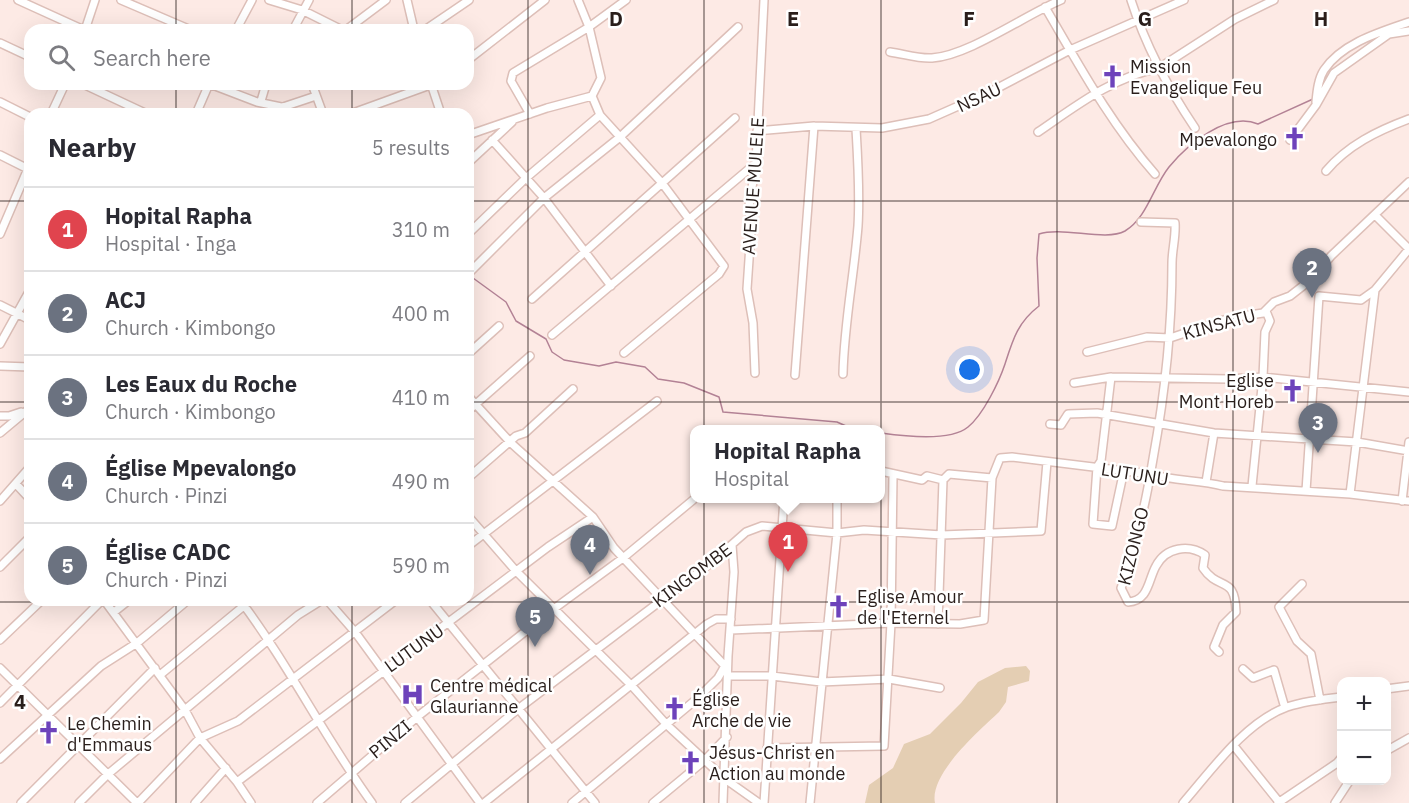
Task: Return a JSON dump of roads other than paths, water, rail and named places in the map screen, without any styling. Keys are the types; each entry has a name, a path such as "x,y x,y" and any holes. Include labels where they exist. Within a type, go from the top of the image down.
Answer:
{"street":[{"path":"18,0 71,24"},
{"path":"86,24 95,0"},
{"path":"121,0 177,24"},
{"path":"239,24 252,0"},
{"path":"269,0 302,10 331,24"},
{"path":"296,24 309,0"},
{"path":"352,24 386,0"},
{"path":"407,0 413,24"},
{"path":"434,24 470,0"},
{"path":"474,55 545,0"},
{"path":"474,133 592,96 602,78 589,27 578,0"},
{"path":"530,114 511,76 589,27 626,0"},
{"name":"AVENUE MULELE","path":"755,373 753,322 747,289 751,230 749,206 756,163 764,0"},
{"path":"890,52 930,58 943,57 973,46 1061,0"},
{"path":"1131,0 1168,89 1195,129"},
{"name":"NSAU","path":"757,131 814,126 882,128 929,119 1035,70 1070,50 1184,0"},
{"path":"1038,132 1094,93 1145,71 1159,68 1235,19 1274,0"},
{"path":"1045,7 1094,93 1135,151 1155,174"},
{"path":"1316,100 1323,71 1336,57 1368,37 1409,22"},
{"path":"474,268 544,198 620,136 738,27"},
{"path":"1290,140 1334,74 1389,34 1409,31"},
{"path":"0,43 24,54"},
{"path":"54,108 62,90"},
{"path":"95,90 134,108"},
{"path":"199,108 207,90"},
{"path":"226,90 257,102 286,108 315,96"},
{"path":"261,101 264,90"},
{"path":"314,90 320,108"},
{"path":"366,108 416,90"},
{"path":"434,90 439,108"},
{"path":"592,96 600,115 662,183 724,264 719,274 624,353"},
{"path":"0,102 24,114"},
{"path":"474,228 526,178 600,115"},
{"path":"474,157 517,118"},
{"path":"532,299 735,118"},
{"path":"1326,171 1340,155 1365,138 1409,119"},
{"path":"795,375 814,126"},
{"path":"843,374 844,334 854,270 860,187 856,129"},
{"path":"492,140 544,198 611,286"},
{"path":"0,155 24,166"},
{"path":"552,335 756,163"},
{"path":"0,234 2,223 24,178"},
{"name":"KINSATU","path":"1088,352 1147,337 1170,338 1230,318 1266,311 1274,302 1290,296 1313,278 1409,182"},
{"path":"1306,491 1319,296 1361,300 1375,290 1409,249 1375,215"},
{"path":"1140,222 1175,223 1176,238 1172,263 1173,308 1168,376 1150,474"},
{"path":"1350,494 1375,290"},
{"path":"0,344 24,300"},
{"path":"0,305 24,318"},
{"path":"1252,486 1265,332 1270,321 1266,311"},
{"path":"474,349 499,326"},
{"path":"476,405 530,356"},
{"path":"0,366 24,368"},
{"path":"1074,383 1111,377 1168,376 1228,379 1263,377 1409,392"},
{"path":"1111,377 1108,416 1101,461 1097,467 1091,522 1108,528 1113,524 1124,470"},
{"path":"474,473 573,390"},
{"path":"474,541 551,479 657,401"},
{"path":"474,403 511,443 593,517 623,558 726,664 729,676 723,803"},
{"path":"0,417 24,410"},
{"path":"0,433 24,412"},
{"path":"1050,424 1061,425 1068,414 1077,412 1214,433 1243,433 1257,436 1357,442 1409,451"},
{"path":"1206,482 1214,433"},
{"path":"1405,501 1409,442"},
{"name":"LUTUNU","path":"992,478 996,462 1004,457 1124,470 1172,480 1206,482 1223,486 1252,486 1350,494 1405,501"},
{"name":"KINGOMBE","path":"405,803 518,709 746,532 762,526 783,530 837,533 864,530 942,535 990,531 1041,531 1047,462"},
{"path":"885,473 893,476 913,476 922,480 927,476 943,480"},
{"path":"0,501 24,474"},
{"path":"731,630 891,623 938,624 984,620 992,478 949,474 943,480 938,624"},
{"name":"KIZONGO","path":"1150,474 1136,536 1131,547 1134,558 1126,562 1128,570 1121,588 1128,602 1142,597 1149,587 1155,566 1161,560 1178,548 1195,548 1205,555 1203,568 1209,578 1231,587 1236,595 1236,612 1223,625 1214,646 1219,652"},
{"path":"767,748 884,746 891,623 893,476"},
{"path":"16,484 24,493"},
{"name":"PINZI","path":"317,803 417,717 555,608 623,558 690,502"},
{"path":"764,803 784,503"},
{"path":"810,803 820,682 837,533 837,503"},
{"name":"LUTUNU","path":"474,603 593,517"},
{"path":"474,522 516,571 631,685 667,725 725,779 759,803"},
{"path":"0,567 24,543"},
{"path":"572,803 667,725 718,678 726,664 731,630 732,545"},
{"path":"1302,584 1279,608 1297,641 1311,654 1320,700"},
{"path":"0,640 36,606"},
{"path":"0,703 97,606"},
{"path":"108,606 185,710 200,738 237,782 250,803"},
{"path":"114,612 122,606"},
{"path":"0,759 101,666 137,643 181,606"},
{"path":"160,675 239,606"},
{"path":"244,606 270,639 350,773 372,803"},
{"path":"79,803 107,775 298,615 312,606"},
{"path":"332,606 355,632 482,803 696,633 714,620 731,619"},
{"path":"0,668 137,803 200,738 238,721 388,606"},
{"path":"435,606 450,622 482,667 594,803"},
{"name":"LUTUNU","path":"237,782 471,606"},
{"path":"21,803 155,668"},
{"path":"1244,669 1253,678 1274,670 1285,708"},
{"path":"729,676 772,676 820,682 889,679 940,688"},
{"path":"1391,688 1409,686"},
{"path":"1183,803 1238,739 1253,726 1285,708 1337,697"},
{"path":"653,803 705,760 727,737"},
{"path":"1391,748 1409,738"},
{"path":"1234,746 1279,802 1337,764"},
{"path":"195,803 225,768"},
{"path":"1335,803 1347,785"}],"waterway":[{"path":"1334,70 1381,36"},
{"path":"885,433 926,437 950,435 960,432 974,422 999,380 1017,332 1026,318 1039,306 1037,258 1039,234 1060,232 1106,235 1125,231 1139,218 1169,167 1197,140 1221,126 1234,122 1246,121 1258,124 1313,99"},
{"path":"474,279 506,302 516,321 546,339 552,352 564,360 599,366 616,362 645,367 658,379 684,383 719,397 723,412 837,422 844,425"}],"place":[{"name":"Mission Evangelique Feu","path":"1112,76"},
{"name":"Mpevalongo","path":"1295,139"},
{"name":"ACJ","path":"1312,298"},
{"name":"Eglise Mont Horeb","path":"1292,390"},
{"name":"Les Eaux du Roche","path":"1318,453"},
{"name":"Hopital Rapha","path":"788,572"},
{"name":"Église Mpevalongo","path":"590,575"},
{"name":"Eglise Amour de l'Eternel","path":"839,606"},
{"name":"Église CADC","path":"535,647"},
{"name":"Centre médical Glaurianne","path":"412,695"},
{"name":"Église Arche de vie","path":"674,709"},
{"name":"Le Chemin d'Emmaus","path":"49,733"},
{"name":"Jésus-Christ en Action au monde","path":"691,762"}]}
